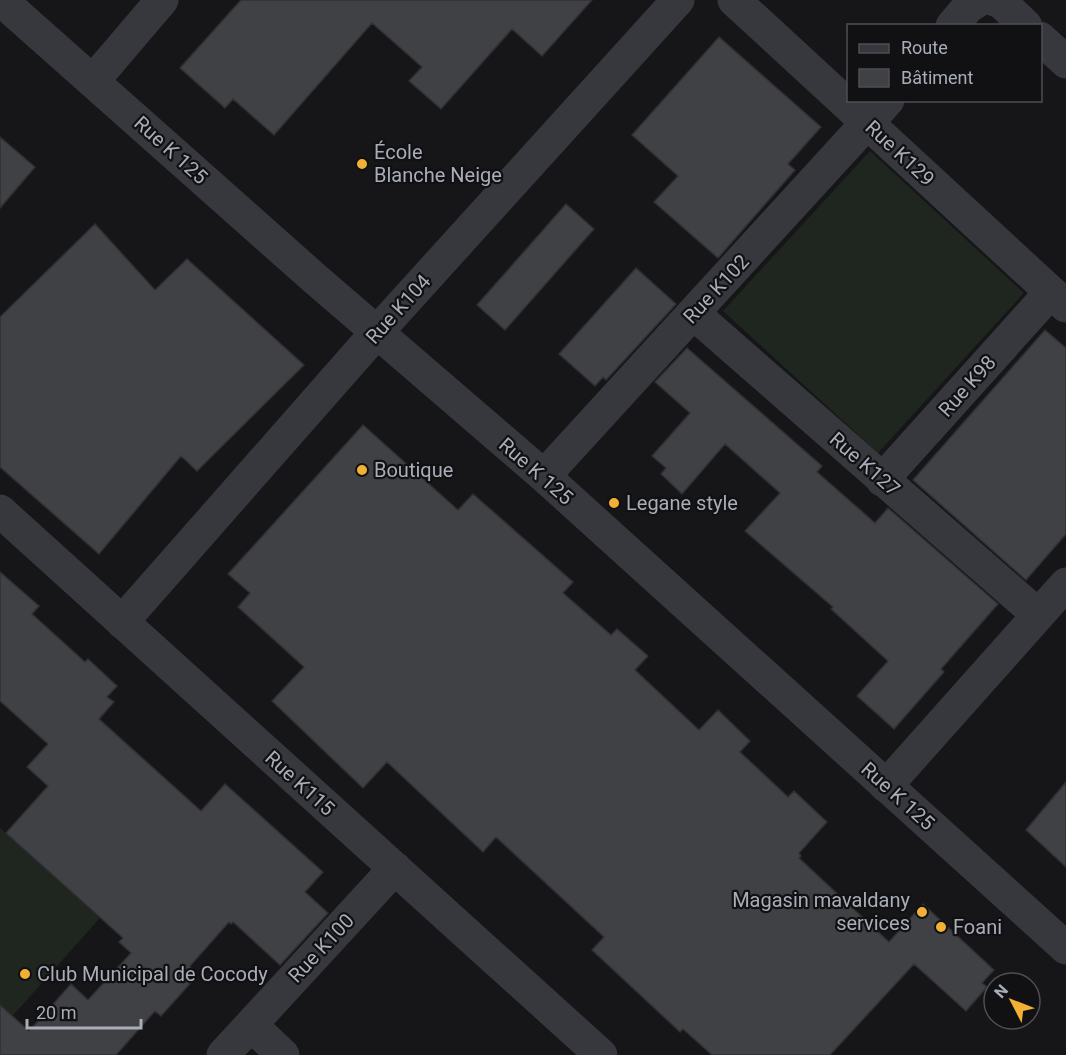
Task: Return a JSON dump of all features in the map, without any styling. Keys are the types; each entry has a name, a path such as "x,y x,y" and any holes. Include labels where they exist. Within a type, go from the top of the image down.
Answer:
{"street":[{"name":"Rue K 125","path":"1,0 543,476 1066,948"},
{"path":"93,81 162,0"},
{"name":"Rue K104","path":"122,622 377,332 678,0"},
{"name":"Rue K129","path":"734,0 847,88"},
{"path":"954,24 968,7 979,0"},
{"path":"995,0 1001,2 1024,24"},
{"path":"1042,39 1066,62"},
{"name":"Rue K129","path":"865,102 878,112 1059,299"},
{"name":"Rue K102","path":"543,476 878,112"},
{"name":"Rue K98","path":"882,480 1059,299"},
{"name":"Rue K127","path":"693,314 1037,614"},
{"name":"Rue K115","path":"0,511 601,1055"},
{"path":"886,786 1066,584"},
{"name":"Rue K100","path":"223,1055 395,868"},
{"path":"250,1025 283,1055"}],"shaded area":[{"path":"870,151 1024,293 878,453 723,311"},
{"name":"Club Municipal de Cocody","path":"0,828 100,918 0,1030"}],"building":[{"path":"241,0 592,0 542,56 512,29 441,109 409,81 422,67 372,23 274,135 233,99 225,108 180,68"},
{"path":"719,37 821,127 788,164 795,170 718,258 654,202 678,176 632,135"},
{"path":"0,137 35,167 0,208"},
{"path":"566,204 594,229 505,330 477,305"},
{"path":"95,224 155,290 187,259 304,365 197,471 181,456 99,554 0,467 0,317"},
{"path":"636,268 676,304 606,380 603,377 595,386 559,354"},
{"path":"1045,330 1066,348 1066,534 1026,580 913,480"},
{"path":"687,348 822,466 817,472 875,523 888,508 998,604 941,669 944,672 894,729 857,696 888,661 831,609 833,607 745,531 780,493 725,444 682,494 661,474 666,468 652,456 690,413 655,382"},
{"path":"363,425 458,510 473,494 573,582 563,593 611,635 617,629 648,656 635,670 699,730 718,710 750,741 740,752 788,797 794,791 827,822 799,853 801,856 799,858 889,942 923,904 994,970 982,971 982,993 966,1011 914,964 830,1055 712,1055 683,1029 680,1032 592,950 604,937 496,837 483,852 387,762 363,788 272,701 304,667 238,607 250,593 228,574"},
{"path":"0,572 39,606 32,614 85,662 88,659 117,686 107,697 114,702 99,719 201,811 225,784 323,872 305,892 328,913 280,965 233,922 231,924 229,922 190,966 189,970 196,977 161,1016 155,1011 116,1055 0,1055 0,1005 29,1031 71,984 88,1000 131,953 119,942 123,938 6,833 48,786 27,767 48,744 0,701"},
{"path":"1066,782 1066,867 1026,830"}],"place":[{"name":"École Blanche Neige","path":"362,164"},
{"name":"Boutique","path":"362,470"},
{"name":"Legane style","path":"614,503"},
{"name":"Magasin mavaldany services","path":"922,912"},
{"name":"Foani","path":"941,927"},
{"name":"Club Municipal de Cocody","path":"25,974"}]}
